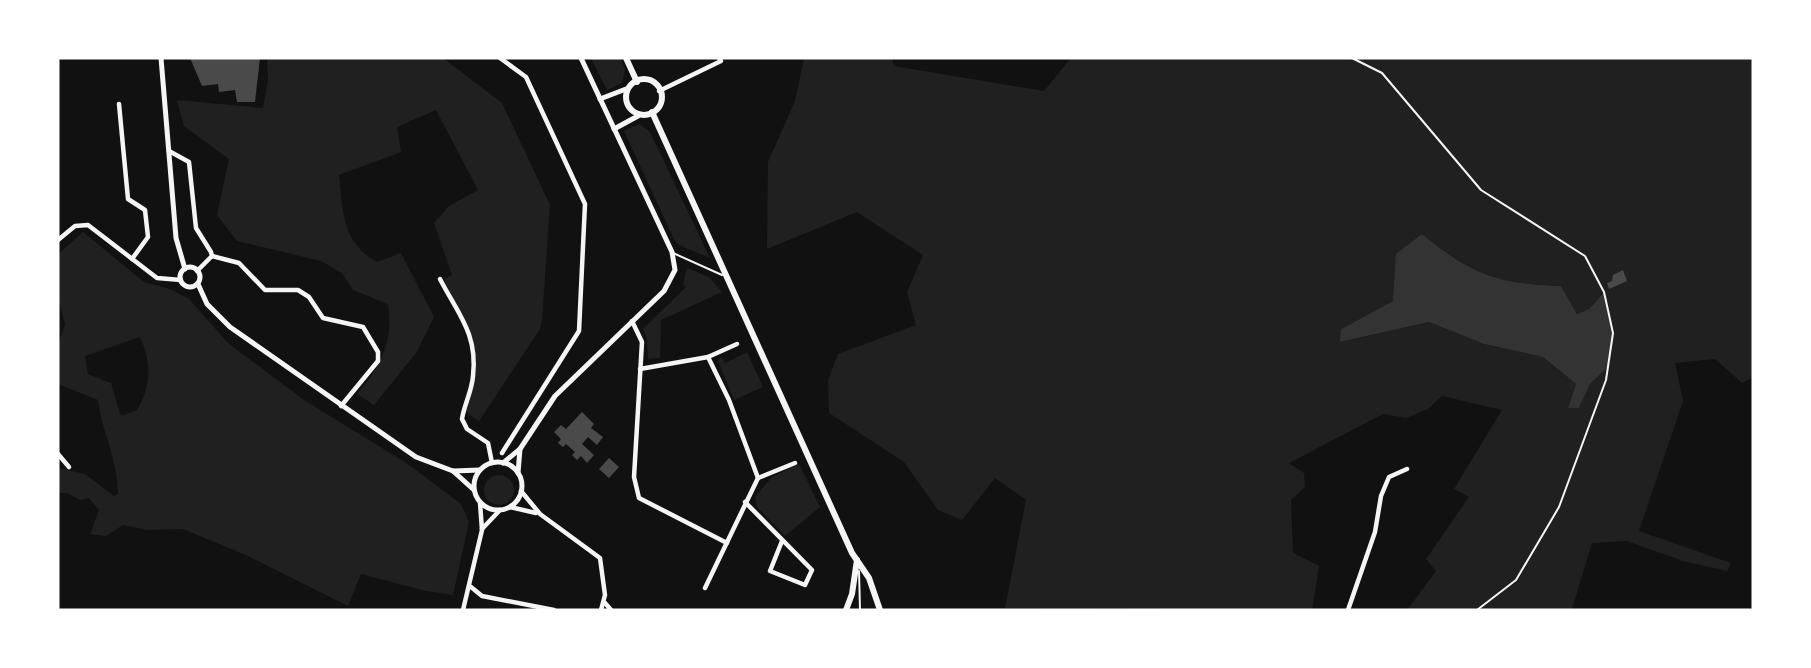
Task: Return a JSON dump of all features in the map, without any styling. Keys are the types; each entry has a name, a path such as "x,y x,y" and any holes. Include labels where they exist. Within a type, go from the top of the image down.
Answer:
{"main road":[{"path":"626,58 637,82"},
{"path":"649,78 663,100 659,109 638,116 633,113 626,89 637,82 649,78"},
{"path":"652,112 857,560 869,578 880,610"},
{"path":"846,610 852,594 857,560"}],"street":[{"path":"161,58 176,238 185,269 181,280"},
{"path":"500,58 526,77 585,204 579,331 502,453"},
{"path":"503,463 520,449 552,399 673,279 675,270 672,252 581,58"},
{"path":"659,91 721,61 719,58"},
{"path":"600,99 626,89"},
{"path":"119,104 128,198 144,208 148,237 132,259"},
{"path":"614,129 638,116"},
{"path":"167,151 179,154 189,162 196,228 212,256 239,263 265,290 290,289 304,293 323,318 363,327 378,352 377,361 341,406"},
{"path":"58,240 82,224 157,278 181,280 203,297 230,327 341,406 410,454 453,471 474,491 480,503 482,530 471,586 463,610"},
{"path":"203,297 197,271 212,256"},
{"path":"185,269 197,271"},
{"path":"440,279 466,321 472,342 473,378 463,419 467,429 488,443 492,463"},
{"path":"191,287 198,284"},
{"path":"632,321 642,342 635,490 642,501 727,543"},
{"path":"640,369 708,357 737,344"},
{"path":"708,357 729,400 758,478"},
{"path":"520,449 518,473 521,491 540,514 600,558 605,603 611,610"},
{"path":"58,454 69,467"},
{"path":"453,471 480,470 492,463 503,463 518,473"},
{"path":"705,588 758,478 795,463"},
{"path":"474,491 474,483 480,470"},
{"path":"1348,610 1375,532 1381,496 1389,477 1407,470"},
{"path":"510,507 521,491"},
{"path":"745,502 812,570 806,585 770,571 782,541"},
{"path":"480,503 500,510"},
{"path":"482,530 500,510 510,507 540,514"},
{"path":"471,586 482,596 554,610"},
{"path":"601,610 605,603"}],"lane":[{"path":"1352,58 1382,73 1481,190 1585,256 1604,292 1613,333 1606,380 1559,507 1516,580 1477,610"},
{"path":"672,252 725,276"},
{"path":"857,560 862,589 860,610"}],"shaded area":[{"path":"267,58 443,58 502,103 550,205 542,320 540,329 479,421 466,412 474,371 472,336 444,279 452,275 434,223 449,206 478,190 436,110 397,127 401,152 339,175 346,225 357,245 377,262 401,253 434,317 416,353 374,405 357,394 373,374 384,352 389,329 388,304 353,290 342,273 321,261 237,241 217,215 229,159 184,126 177,100 263,108 268,80"},
{"path":"591,58 620,58 625,69 622,83 607,90"},
{"path":"804,58 892,58 894,66 1044,91 1071,58 1753,58 1753,377 1742,383 1715,359 1675,363 1683,401 1639,531 1731,563 1727,571 1686,562 1627,541 1592,543 1572,609 1407,610 1436,571 1426,559 1469,497 1454,489 1502,410 1442,396 1428,409 1406,418 1383,414 1289,463 1304,473 1305,487 1291,500 1293,553 1319,566 1312,610 1005,608 1026,500 995,478 962,520 938,510 904,462 829,413 828,380 838,354 916,325 907,292 923,255 857,212 767,249 768,162 795,101","holes":["1422,234 1456,259 1486,274 1519,283 1561,286 1577,314 1589,309 1603,292 1608,367 1590,384 1579,408 1568,408 1576,384 1543,357 1484,344 1429,322 1341,342 1341,329 1393,301"]},
{"path":"639,124 650,132 710,258 679,245 674,239 624,131"},
{"path":"83,232 144,282 170,289 189,299 228,343 304,400 408,464 461,504 469,522 453,595 426,591 361,574 348,606 248,556 183,529 147,530 123,525 106,536 90,534 99,510 89,498 80,500 67,493 58,493 58,468 85,474 114,496 118,494 117,482 98,400 58,384 58,345 65,324 58,298 58,254","holes":["140,337 148,364 147,383 137,410 123,415 120,414 111,383 88,374 85,356"]},
{"path":"1422,234 1456,259 1486,274 1519,283 1561,286 1577,314 1589,309 1604,292 1613,333 1608,367 1590,384 1579,408 1568,408 1576,384 1543,357 1484,344 1429,322 1340,342 1341,329 1393,301 1396,254"},
{"path":"687,268 709,277 722,292 661,320 660,358 648,359 647,339 643,329 686,287 683,284"},
{"path":"747,352 763,387 734,400 718,361 721,357 725,363"},
{"path":"799,464 820,507 785,536 757,507 755,497 772,477"},
{"path":"499,475 510,479 514,490 510,501 499,505 488,501 484,490 488,479"}],"building":[{"path":"190,58 260,58 255,102 237,102 235,90 219,92 218,84 202,86"},
{"path":"1623,270 1627,281 1609,289 1607,283 1612,281 1613,275"},
{"path":"582,412 594,424 591,428 603,437 597,445 588,437 582,444 594,455 587,463 581,456 577,460 572,455 575,452 566,444 563,447 558,443 561,439 554,432 561,425 566,429"},
{"path":"609,458 619,467 609,478 599,469"}]}
